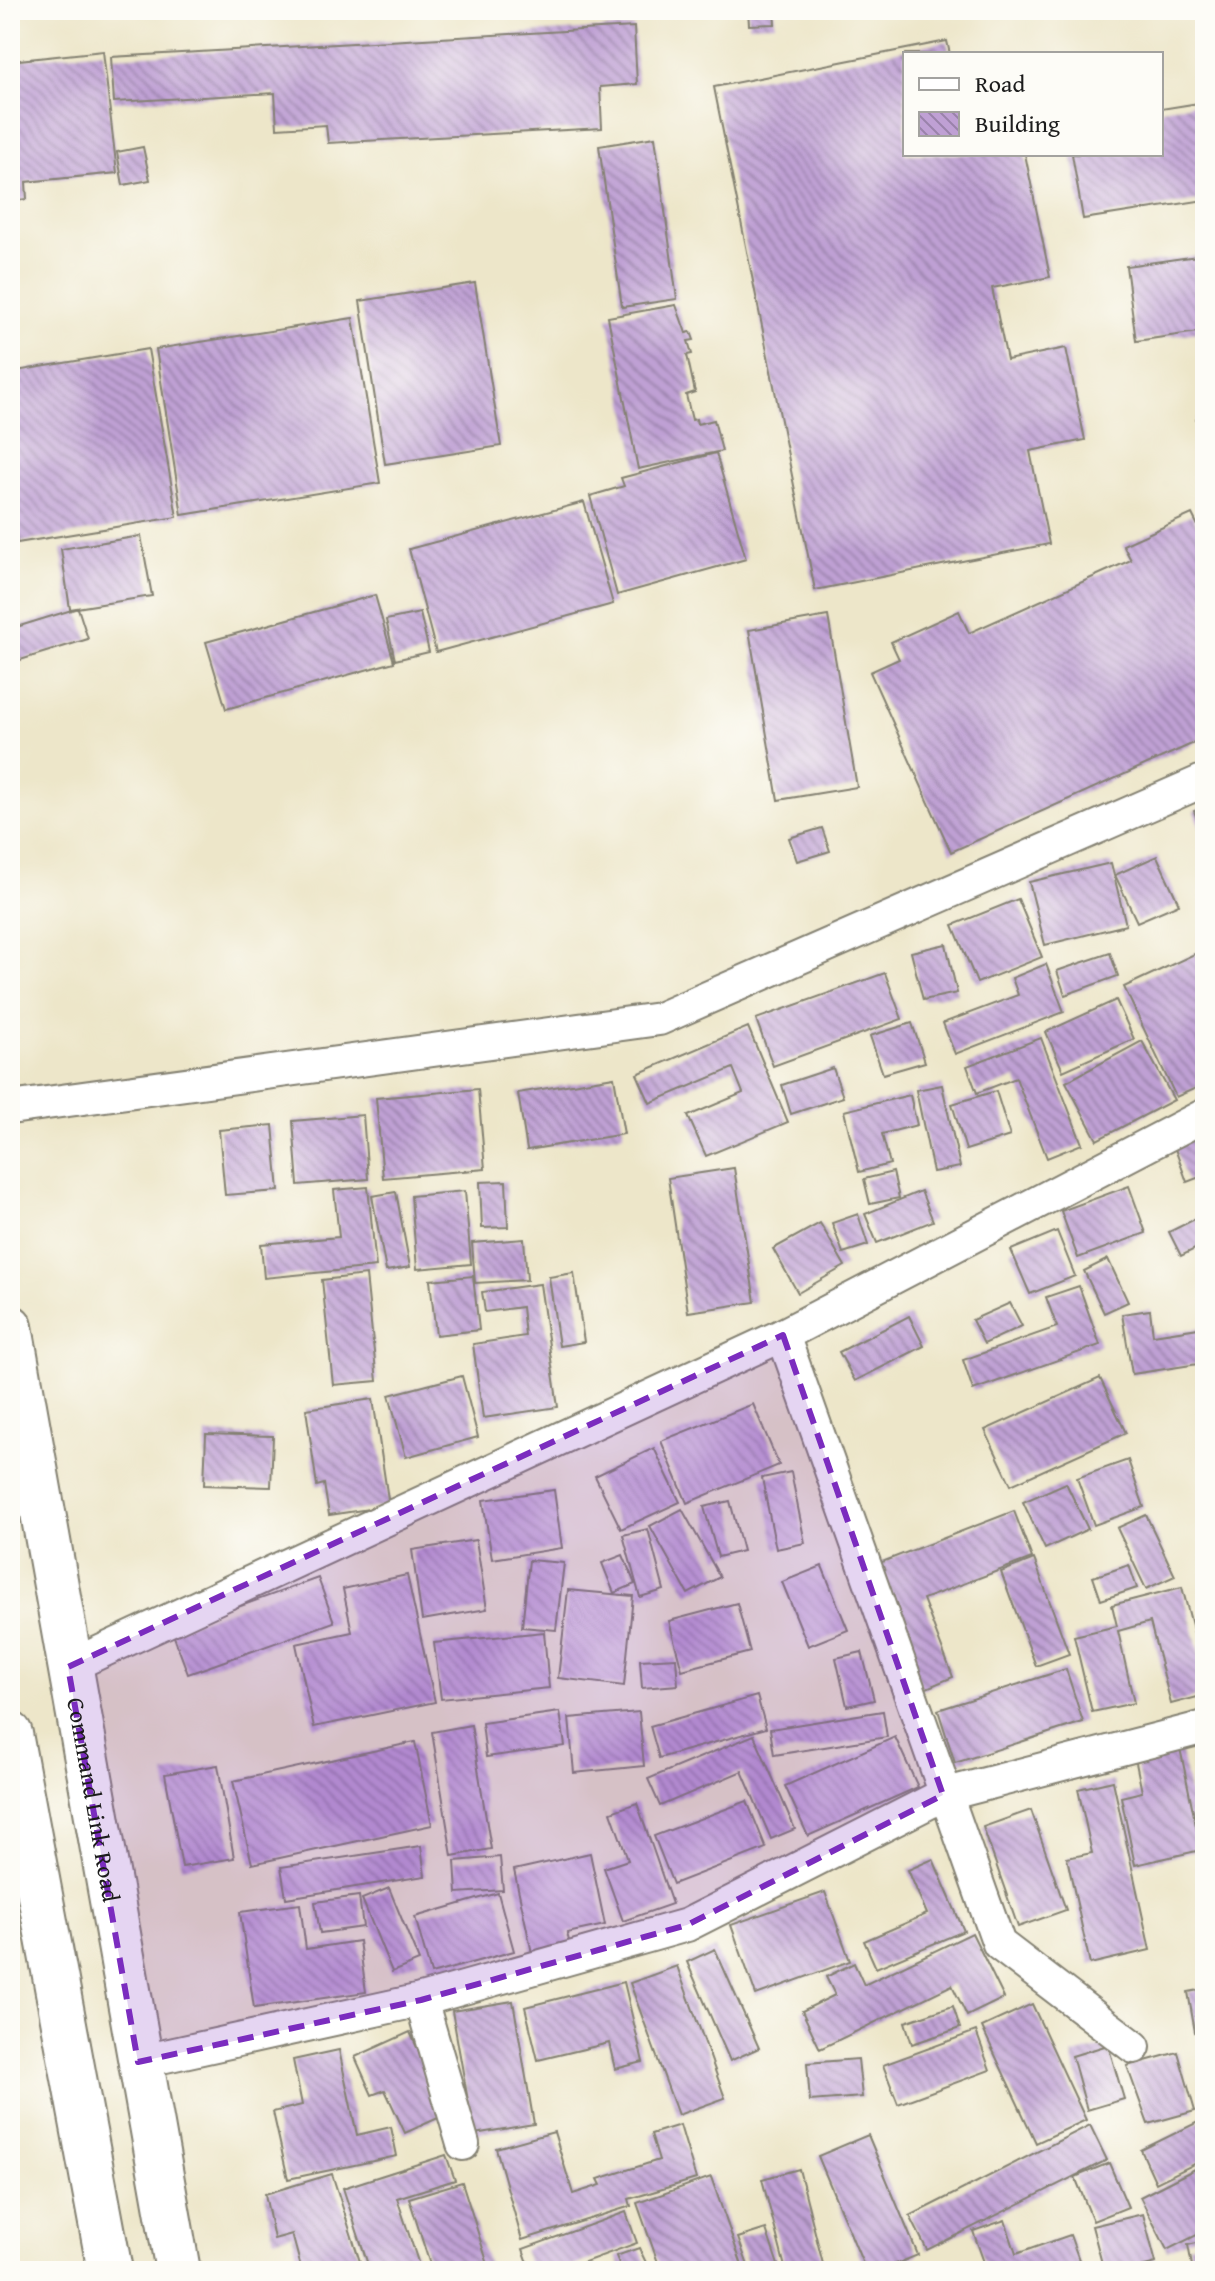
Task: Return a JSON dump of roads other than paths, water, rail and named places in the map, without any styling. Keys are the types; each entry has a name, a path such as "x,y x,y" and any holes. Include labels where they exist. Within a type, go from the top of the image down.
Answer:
{"main road":[{"name":"Command Link Road","path":"10,1327 138,2062 178,2271"},
{"path":"10,1734 110,2271"}],"street":[{"path":"10,1108 659,1019 1205,780"},
{"path":"68,1667 783,1335 1205,1115"},
{"path":"783,1335 943,1795 999,1944 1134,2047"},
{"path":"138,2062 421,2000 687,1925 943,1795 1205,1727"},
{"path":"421,2000 463,2144"}]}
